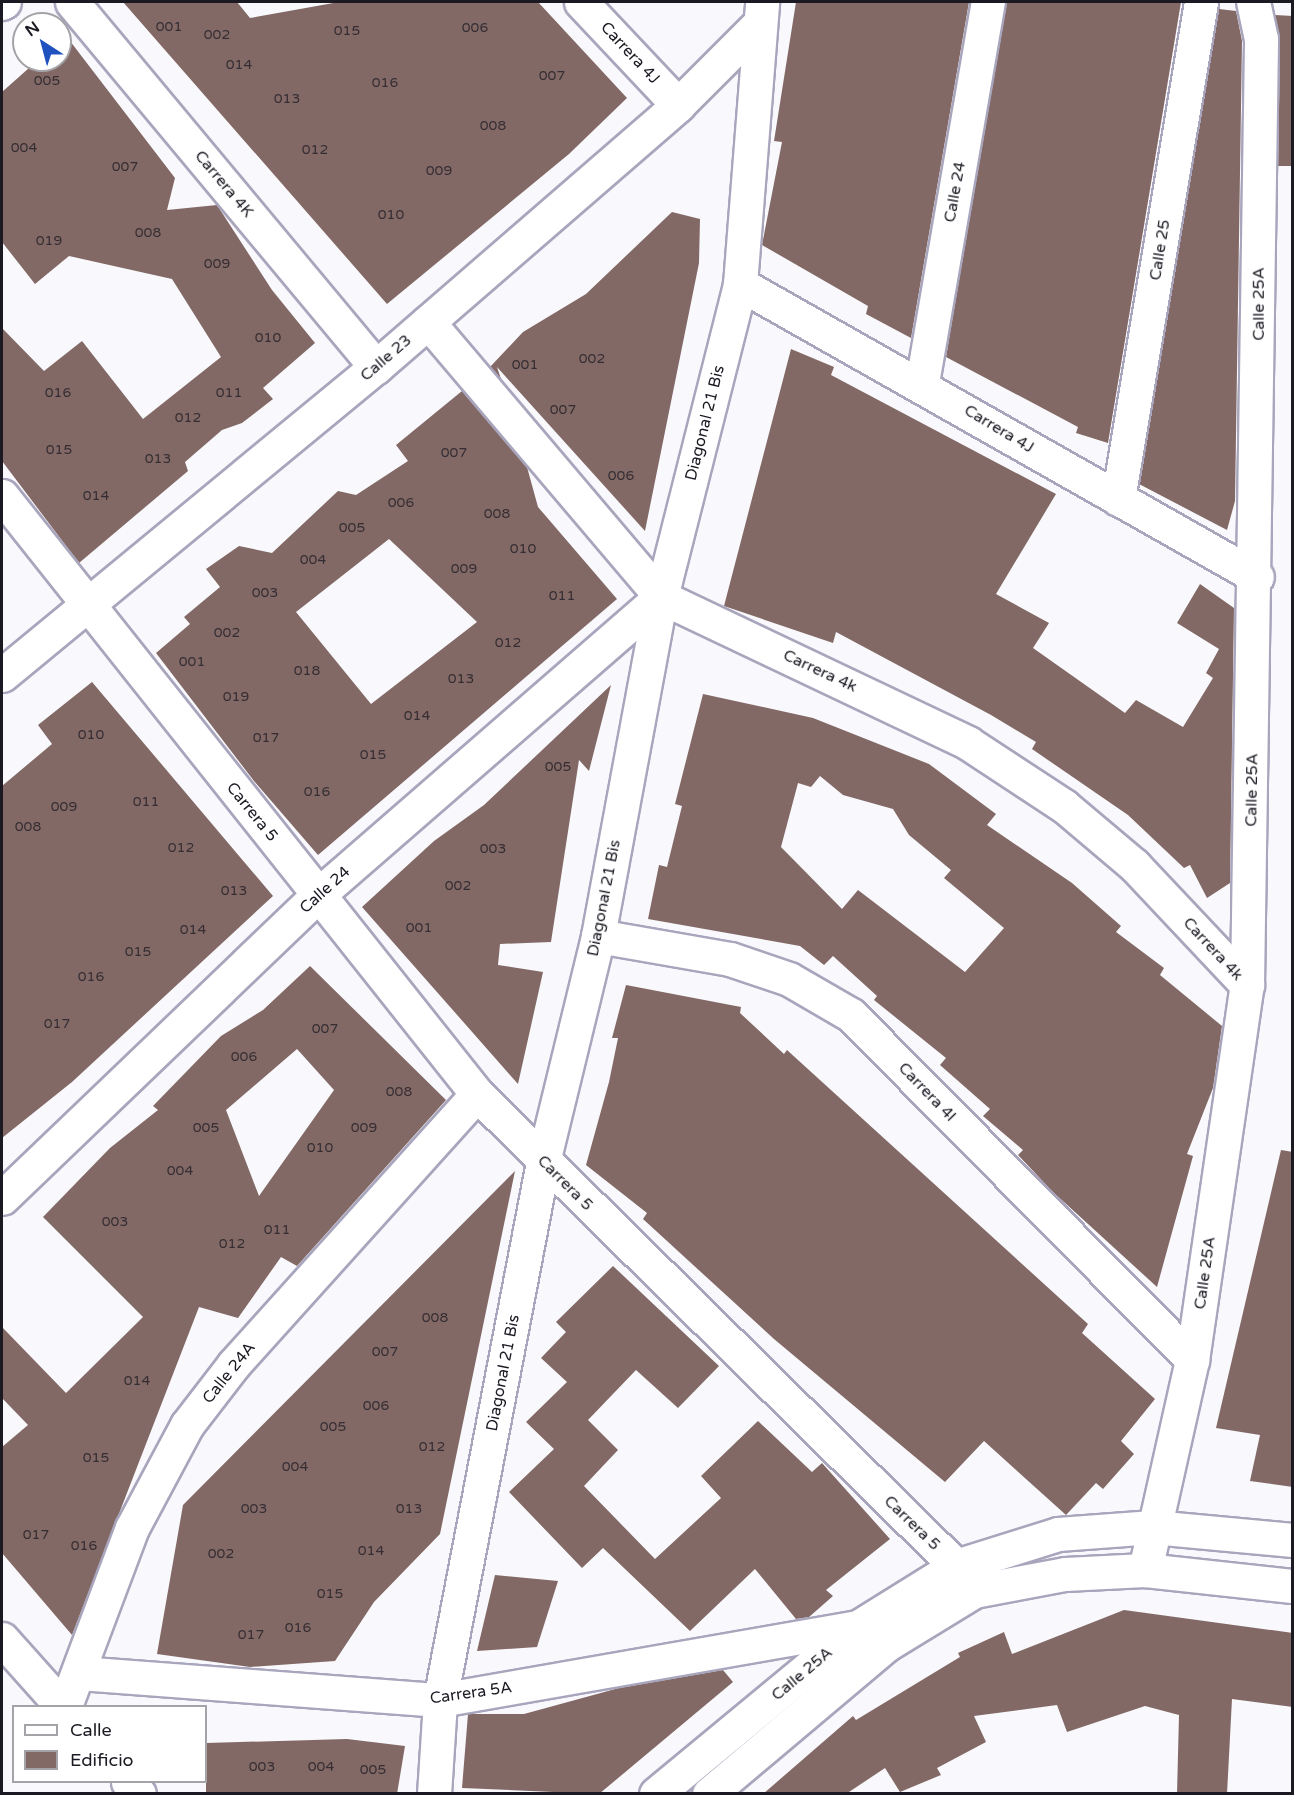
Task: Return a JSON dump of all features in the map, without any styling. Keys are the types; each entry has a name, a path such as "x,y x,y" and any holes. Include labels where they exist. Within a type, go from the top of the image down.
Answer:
{"street":[{"name":"Carrera 4K","path":"72,2 376,368"},
{"name":"Carrera 4J","path":"581,2 678,105"},
{"name":"Calle 24","path":"921,383 988,2"},
{"name":"Calle 25","path":"1118,499 1202,2"},
{"name":"Calle 25A","path":"1146,1570 1153,1527 1192,1360 1247,985 1257,577 1261,39 1253,2"},
{"name":"Calle 23","path":"2,675 376,368 678,105 759,14"},
{"name":"Diagonal 21 Bis","path":"434,1794 440,1700 543,1162 598,936 661,597 740,284 759,14"},
{"name":"Carrera 4J","path":"740,284 921,383 1118,499 1257,577"},
{"name":"Carrera 4k","path":"428,322 661,597 968,743 1054,800 1134,865 1247,985"},
{"name":"Carrera 5","path":"2,496 86,605 477,1094 965,1579"},
{"name":"Calle 24","path":"2,1198 318,895 661,597"},
{"name":"Carrera 4l","path":"598,936 730,959 789,979 851,1015 1192,1360"},
{"name":"Calle 24A","path":"64,1705 79,1673 132,1528 187,1425 234,1364 477,1094"},
{"path":"965,1579 1058,1534 1153,1527 1293,1540"},
{"path":"965,1579 1146,1570 1293,1586"},
{"name":"Calle 25A","path":"656,1794 858,1627 965,1579"},
{"name":"Calle 25A","path":"709,1794 965,1579"},
{"name":"Carrera 5A","path":"79,1673 440,1700 858,1627"},
{"path":"2,1639 61,1705"}],"building":[{"path":"123,2 237,2 250,18 339,2 538,2 627,98 569,154 387,304"},
{"path":"796,2 969,2 911,338 866,314 868,306 762,245 782,142 774,141"},
{"path":"1006,2 1181,2 1108,443 1076,433 1078,427 946,357"},
{"path":"1219,9 1236,11 1242,41 1235,501 1227,530 1139,484"},
{"path":"1275,15 1293,16 1293,166 1278,166 1280,39"},
{"path":"72,44 175,178 167,210 217,205 272,290 315,343 263,388 273,399 242,423 222,430 185,462 188,471 79,563 2,461 2,328 44,371 82,341 143,419 221,357 172,279 69,256 35,284 2,242 2,92 24,72 72,72"},
{"path":"672,212 700,219 699,263 645,531 497,367 501,379 490,367 523,332 586,294"},
{"path":"791,349 834,367 831,375 1056,494 996,594 1049,623 1033,648 1125,713 1136,700 1183,727 1213,678 1206,673 1219,649 1177,623 1200,584 1234,608 1230,883 1207,898 1190,865 1184,868 1128,815 1032,749 1036,742 991,715 836,632 833,643 724,606"},
{"path":"462,391 527,467 538,507 617,599 318,855 254,781 156,653 190,624 184,617 220,587 206,569 239,546 272,553 338,491 356,495 408,461 396,445","holes":["389,539 477,622 371,704 296,612"]},
{"path":"92,682 273,896 72,1082 2,1138 2,786 52,744 38,725"},
{"path":"611,685 589,771 579,760 551,942 500,944 498,965 543,972 518,1084 362,907 434,841 484,805"},
{"path":"703,694 813,718 929,764 996,814 987,825 1072,883 1121,926 1116,932 1164,968 1160,975 1222,1026 1213,1088 1187,1154 1193,1156 1157,1287 1053,1192 1018,1155 1023,1150 983,1116 990,1109 940,1065 946,1058 874,1000 877,996 833,956 824,965 800,946 648,919 659,865 667,867 682,806 675,804","holes":["820,776 843,795 893,809 909,835 951,870 944,878 1004,928 965,972 858,890 842,909 781,847 798,783 811,787"]},
{"path":"310,966 446,1100 297,1266 281,1257 238,1318 199,1307 72,1635 2,1553 2,1447 28,1425 2,1398 2,1327 66,1393 143,1317 43,1217 110,1148 158,1110 153,1106 221,1036 263,1010","holes":["297,1049 334,1090 259,1196 226,1110"]},
{"path":"626,985 741,1007 740,1013 784,1054 787,1050 1088,1324 1082,1333 1155,1399 1121,1441 1134,1454 1103,1489 1096,1483 1066,1515 984,1441 945,1482 774,1339 643,1219 647,1213 586,1165 609,1082 618,1038 612,1038"},
{"path":"1281,1150 1293,1152 1293,1487 1250,1481 1260,1435 1216,1428"},
{"path":"515,1171 440,1534 374,1602 335,1661 250,1667 157,1654 183,1505"},
{"path":"613,1266 719,1366 678,1408 636,1370 588,1420 618,1450 584,1486 655,1559 721,1498 701,1476 758,1421 812,1472 822,1463 890,1539 826,1590 833,1596 809,1617 796,1619 755,1569 690,1631 603,1548 582,1568 509,1492 554,1449 526,1422 567,1382 541,1358 566,1332 556,1322"},
{"path":"495,1575 558,1581 537,1647 477,1651"},
{"path":"1124,1610 1293,1633 1293,1707 1232,1699 1227,1794 1177,1794 1179,1715 1145,1706 1067,1732 1057,1705 974,1716 986,1742 937,1768 941,1775 900,1792 885,1768 846,1794 763,1794 853,1716 856,1720 960,1657 958,1653 1004,1632 1012,1654"},
{"path":"723,1670 733,1682 599,1794 462,1788 468,1714 524,1714 619,1688"},
{"path":"347,1739 405,1746 397,1794 206,1794 207,1743"}]}
